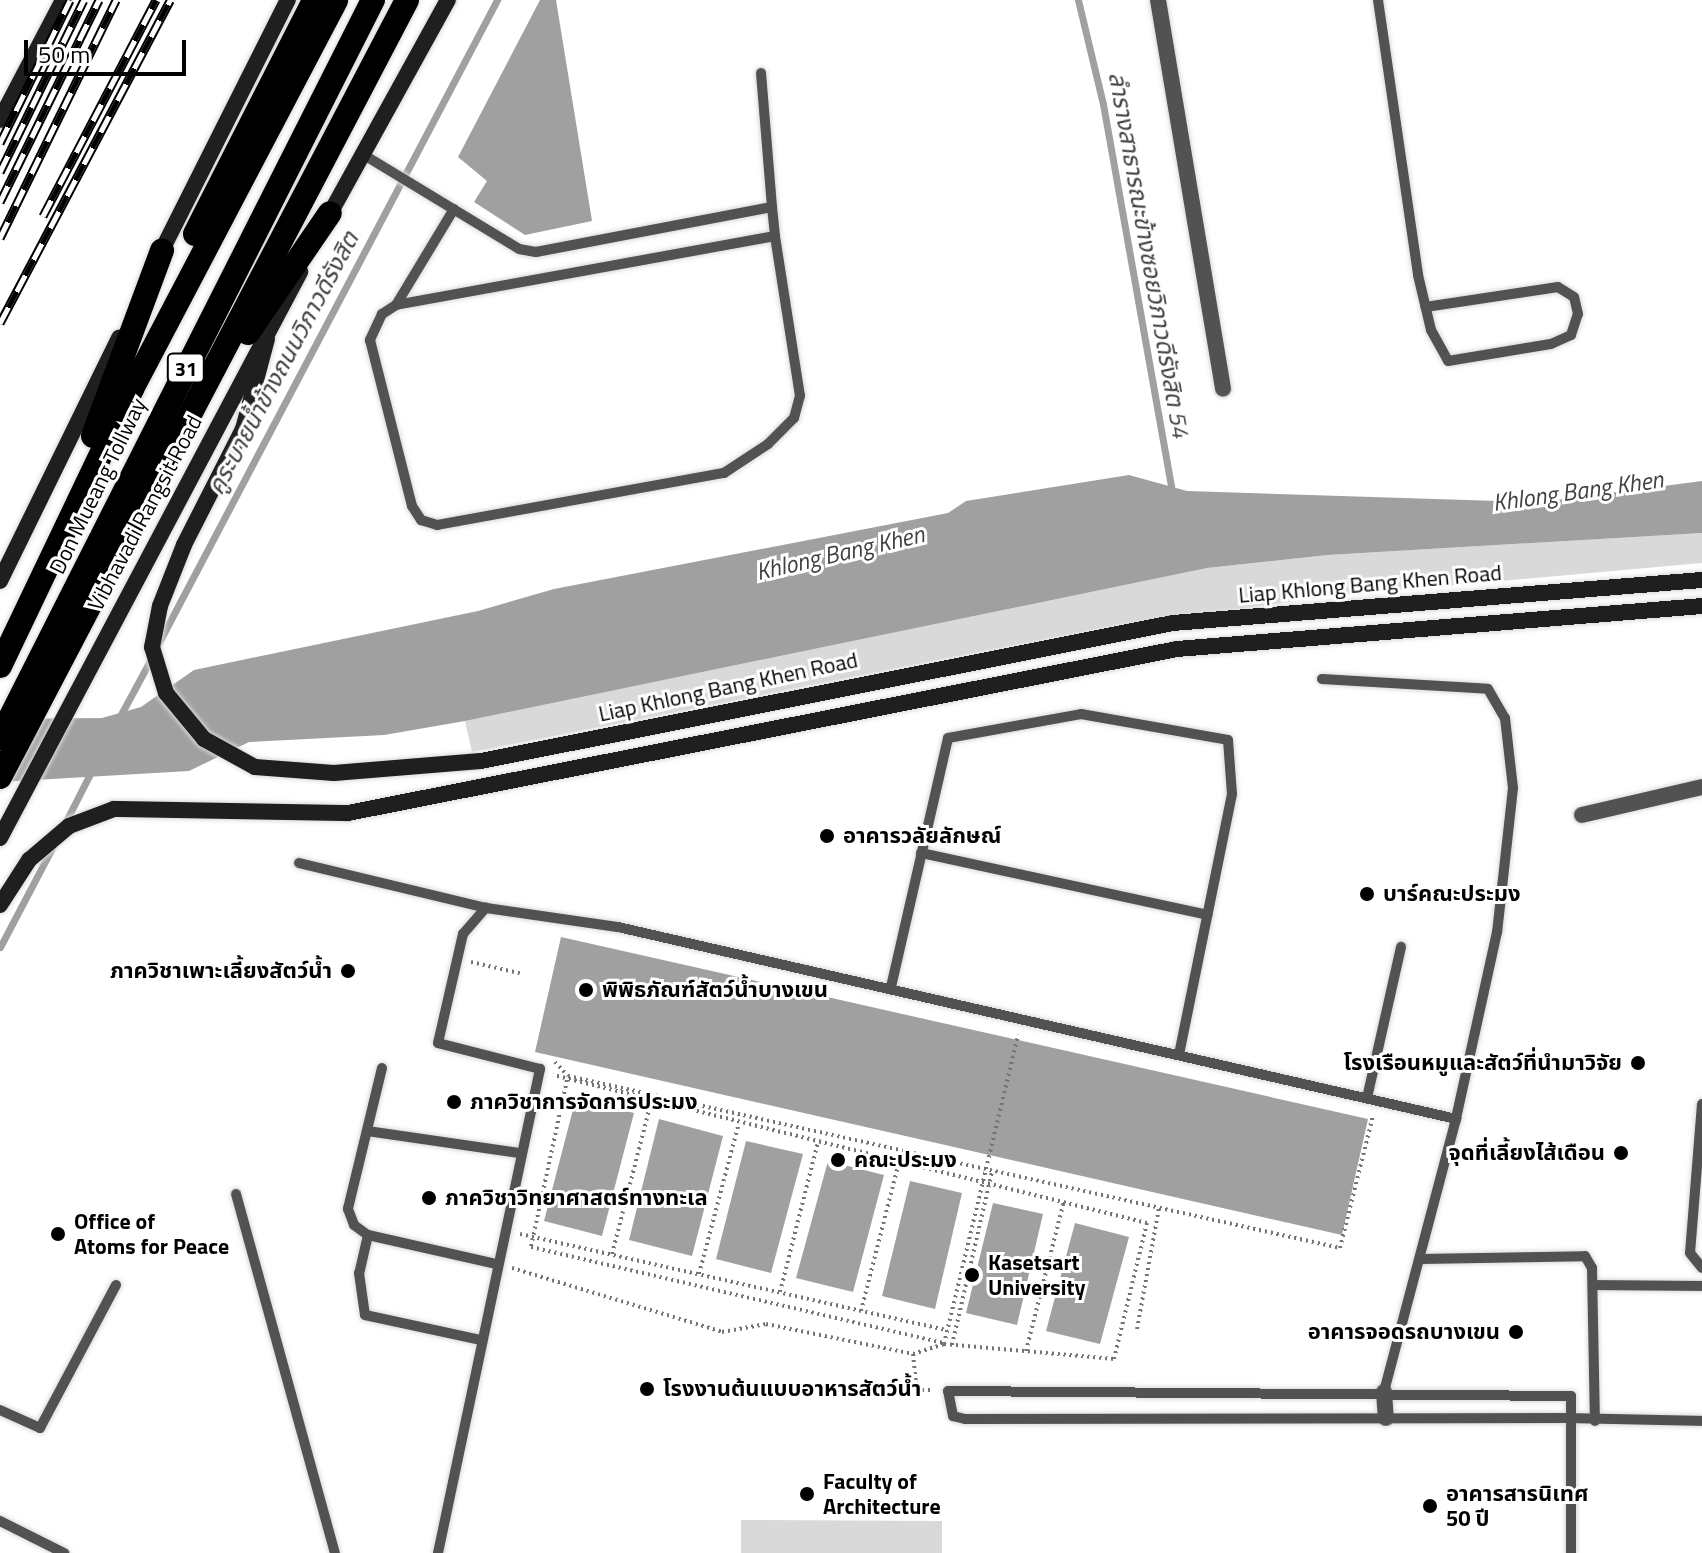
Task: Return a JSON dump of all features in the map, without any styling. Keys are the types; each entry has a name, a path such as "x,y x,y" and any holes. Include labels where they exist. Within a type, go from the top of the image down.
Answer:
{"highway":[{"name":"31","path":"0,635 93,436 314,0"},
{"name":"Don Mueang Tollway","path":"0,666 132,389 336,0"},
{"name":"Don Mueang Tollway","path":"0,738 373,0"},
{"name":"Vibhavadi Rangsit Road","path":"0,777 407,0"},
{"path":"186,425 330,213"},
{"path":"93,436 162,250"}],"main road":[{"path":"0,120 63,0"},
{"path":"0,581 288,0"},
{"name":"Vibhavadi Rangsit Road","path":"0,838 267,339 330,213 448,0"},
{"name":"Liap Khlong Bang Khen Road","path":"267,339 243,429 184,545 160,606 152,647 166,693 204,739 255,767 334,773 481,761 1173,623 1702,580"},
{"path":"0,905 29,860 69,826 114,809 348,813 1177,649 1702,606"}],"street":[{"path":"1158,0 1223,389"},
{"path":"1582,815 1702,787"},
{"path":"1384,1392 1386,1418"}],"lane":[{"path":"1378,0 1426,307 1431,330 1448,361 1551,344 1571,335 1578,314 1574,297 1558,287 1426,307"},
{"path":"761,73 775,236 799,373 794,418 751,458 709,476 437,525 421,520 412,506 370,340 382,314 396,305 775,236"},
{"path":"364,155 507,244 536,252 772,207"},
{"path":"396,305 454,209"},
{"path":"1322,679 1488,689 1505,718 1513,788 1497,932 1456,1119 1384,1392"},
{"path":"891,987 948,738 1081,714 1228,740 1232,794 1179,1054"},
{"path":"921,853 1207,915"},
{"path":"299,863 486,908 618,927 891,987 1456,1119"},
{"path":"438,1553 502,1230 540,1069 438,1043 463,934 486,908"},
{"path":"1372,1099 1401,947"},
{"path":"382,1068 348,1209 354,1225 368,1235 497,1264"},
{"path":"1702,1104 1690,1253 1702,1268"},
{"path":"367,1131 519,1153"},
{"path":"236,1194 335,1553"},
{"path":"368,1235 359,1273 365,1315 481,1340"},
{"path":"1421,1259 1585,1256 1593,1285 1595,1421"},
{"path":"0,1410 40,1428 116,1285"},
{"path":"1593,1285 1702,1286"},
{"path":"1571,1553 1571,1418 1571,1396 1384,1392 948,1391 953,1416 965,1419 1571,1418 1595,1421 1702,1421"},
{"path":"0,1521 64,1553"}],"path":[{"path":"457,959 523,974"},
{"path":"944,1344 1015,1048"},
{"path":"551,1059 567,1078 985,1167 992,1172 1340,1248 1372,1099"},
{"path":"540,1069 651,1102 1147,1223 1114,1359 944,1344 531,1247 567,1078"},
{"path":"612,1254 651,1102"},
{"path":"699,1274 739,1123"},
{"path":"780,1292 818,1142"},
{"path":"861,1311 899,1161"},
{"path":"952,1345 992,1172"},
{"path":"1026,1351 1064,1201"},
{"path":"1137,1329 1159,1208"},
{"path":"502,1230 947,1330"},
{"path":"497,1264 722,1332 766,1324 913,1354 944,1344"},
{"path":"913,1354 922,1390 948,1391"}],"shaded area":[{"path":"1702,533 1702,563 1335,596 1121,624 472,752 465,721 1207,568 1328,555"},
{"path":"741,1520 942,1521 942,1553 741,1553"}],"water":[{"path":"540,0 556,0 592,221 525,235 474,202 487,181 458,157"},
{"name":"Khlong Bang Khen","path":"1129,475 1187,491 1498,501 1556,500 1702,481 1702,533 1328,555 1207,568 465,721 384,735 249,742 189,771 0,782 0,719 102,718 141,707 194,670 478,611 554,589 948,513 966,501"},
{"path":"561,937 1368,1119 1342,1235 535,1052"},
{"path":"576,1098 634,1113 602,1236 544,1221"},
{"path":"659,1119 723,1136 692,1256 629,1240"},
{"path":"746,1141 803,1154 771,1273 716,1259"},
{"path":"828,1161 884,1175 853,1292 796,1278"},
{"path":"910,1181 962,1193 935,1309 882,1296"},
{"path":"993,1203 1043,1214 1017,1325 966,1313"},
{"path":"1075,1223 1129,1237 1100,1344 1046,1331"}],"waterway":[{"name":"คูระบายน้ำข้างถนนวิภาวดีรังสิต","path":"158,644 497,0"},
{"name":"ลำรางสาธารณะข้างซอยวิภาวดีรังสิต 54","path":"1078,0 1103,104 1172,493"},
{"name":"คูระบายน้ำข้างถนนวิภาวดีรังสิต","path":"119,718 153,655"},
{"path":"64,825 91,772"},
{"path":"0,947 53,846"}],"railway":[{"path":"0,143 70,0"},
{"path":"0,172 84,0"},
{"path":"0,202 99,0"},
{"path":"0,238 116,0"},
{"path":"43,216 156,0"},
{"path":"0,323 170,0"}],"place":[{"name":"อาคารวลัยลักษณ์","path":"827,836"},
{"name":"บาร์คณะประมง","path":"1367,894"},
{"name":"ภาควิชาเพาะเลี้ยงสัตว์น้ำ","path":"348,971"},
{"name":"พิพิธภัณฑ์สัตว์น้ำบางเขน","path":"586,990"},
{"name":"โรงเรือนหมูและสัตว์ที่นำมาวิจัย","path":"1638,1063"},
{"name":"ภาควิชาการจัดการประมง","path":"454,1102"},
{"name":"จุดที่เลี้ยงไส้เดือน","path":"1621,1153"},
{"name":"คณะประมง","path":"838,1160"},
{"name":"ภาควิชาวิทยาศาสตร์ทางทะเล","path":"429,1198"},
{"name":"Office of Atoms for Peace","path":"58,1234"},
{"name":"Kasetsart University","path":"972,1275"},
{"name":"อาคารจอดรถบางเขน","path":"1516,1332"},
{"name":"โรงงานต้นแบบอาหารสัตว์น้ำ","path":"647,1389"},
{"name":"Faculty of Architecture","path":"807,1494"},
{"name":"อาคารสารนิเทศ 50 ปี","path":"1430,1506"}]}
